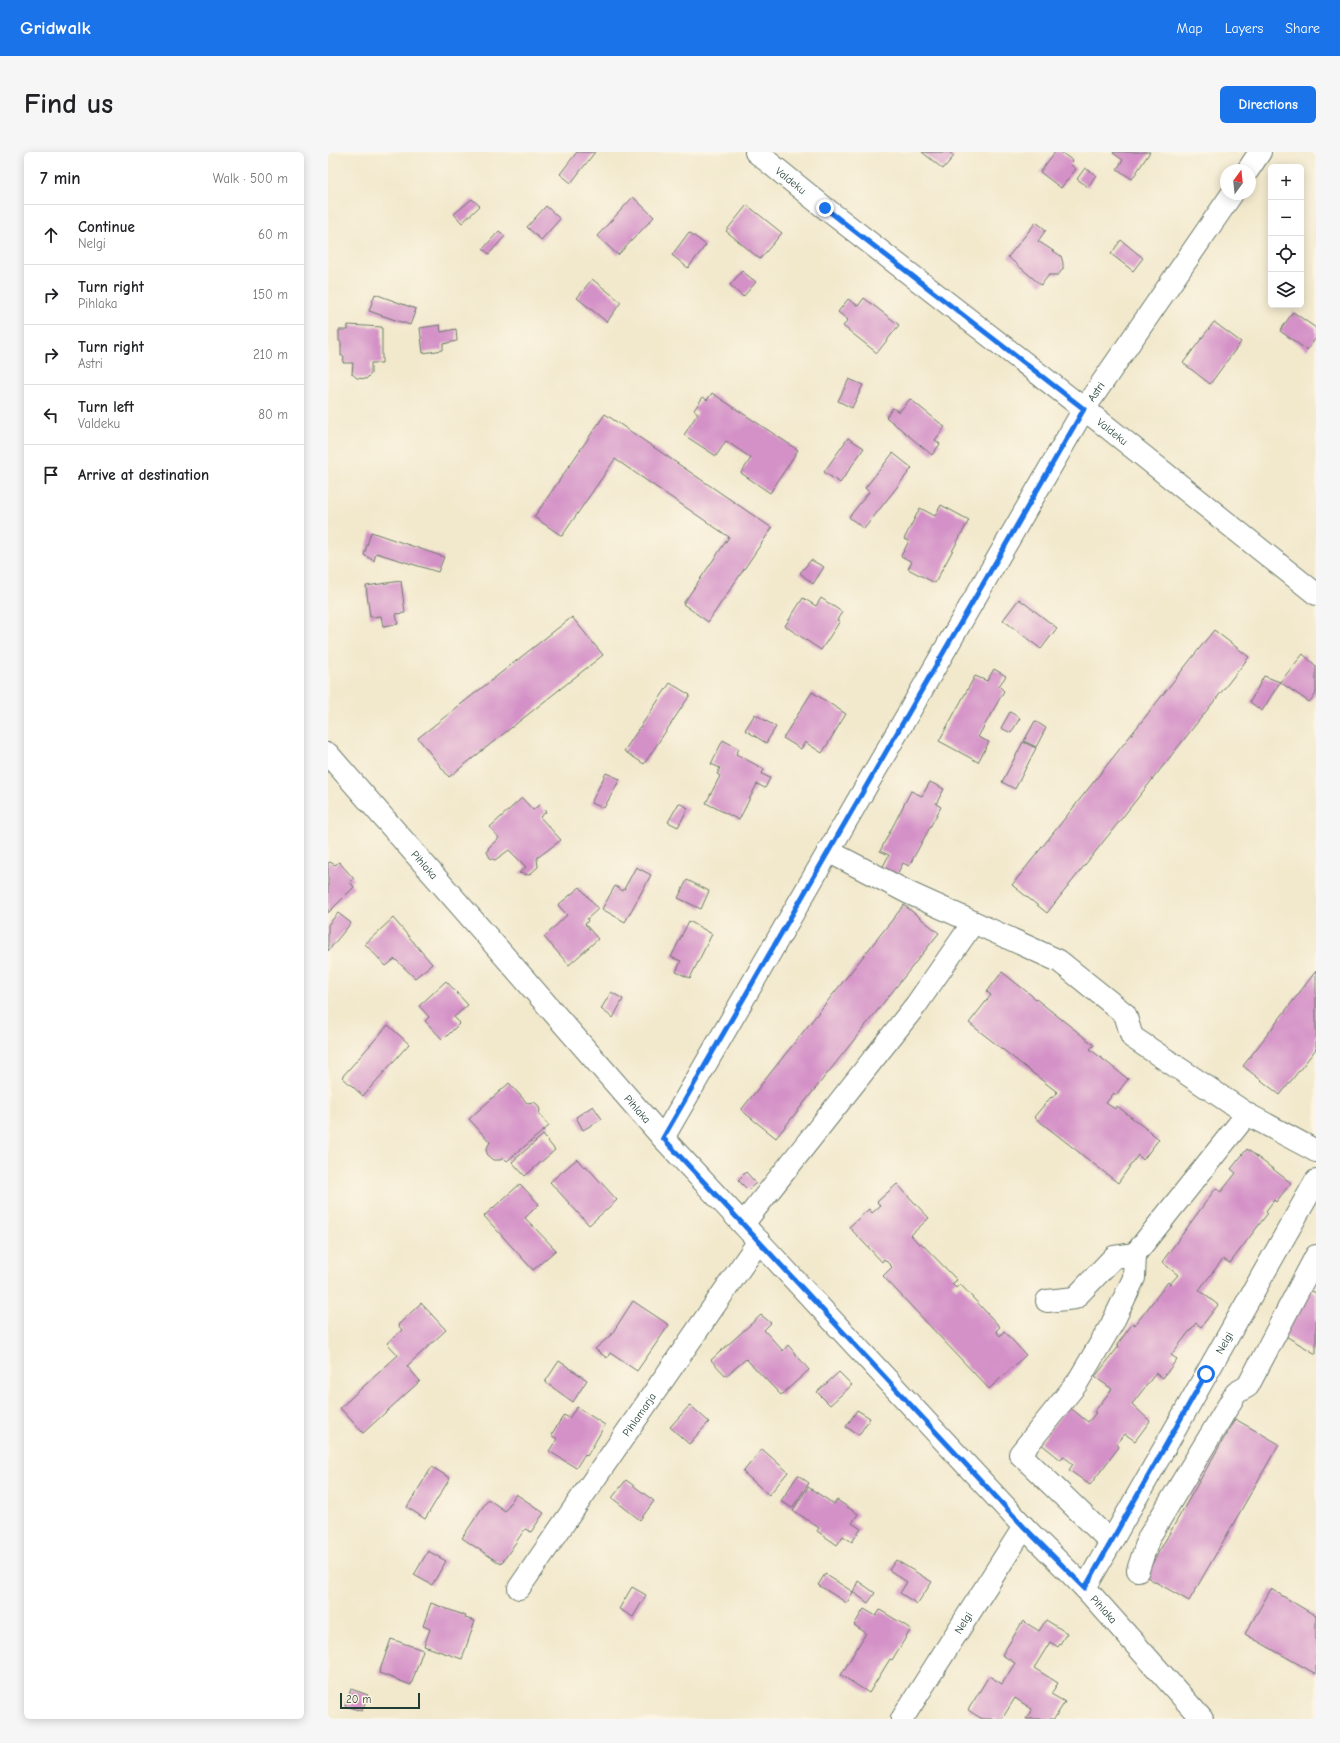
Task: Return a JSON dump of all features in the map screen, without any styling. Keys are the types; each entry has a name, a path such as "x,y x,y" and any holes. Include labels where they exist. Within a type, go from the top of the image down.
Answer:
{"street":[{"name":"Valdeku","path":"756,152 825,208 1084,409 1316,594"},
{"path":"1252,164 1260,152"},
{"name":"Astri","path":"663,1138 1084,409 1228,200"},
{"name":"Pihlaka","path":"328,754 663,1138 1024,1527 1085,1588 1202,1719"},
{"path":"828,851 908,893 1059,961 1125,1014 1132,1037 1248,1114 1316,1152"},
{"path":"743,1224 916,1005 973,923"},
{"path":"1112,1542 1020,1454 1077,1383 1112,1324 1134,1278 1135,1254 1248,1114"},
{"name":"Nelgi","path":"1085,1588 1316,1181"},
{"name":"Pihlamarja","path":"519,1588 759,1241"},
{"path":"1047,1301 1075,1298 1114,1257 1135,1254"},
{"path":"1138,1570 1149,1537 1236,1393 1248,1386 1316,1256"},
{"name":"Nelgi","path":"902,1719 1024,1527"}],"building":[{"path":"577,152 595,152 571,183 560,174"},
{"path":"922,152 949,152 954,156 943,169"},
{"path":"1055,152 1061,152 1073,161 1070,164 1076,169 1061,188 1040,172"},
{"path":"1150,152 1132,179 1117,169 1123,160 1113,153"},
{"path":"1085,168 1096,175 1088,187 1077,179"},
{"path":"633,197 654,217 618,255 597,236"},
{"path":"472,199 480,206 462,223 454,214"},
{"path":"747,205 782,233 760,259 726,231"},
{"path":"546,206 560,219 541,240 527,227"},
{"path":"1036,222 1046,230 1038,241 1061,256 1063,263 1063,269 1058,275 1049,275 1041,285 1008,257"},
{"path":"499,231 505,236 489,254 483,249"},
{"path":"689,232 706,245 688,268 672,255"},
{"path":"1121,240 1143,258 1133,271 1111,254"},
{"path":"742,271 756,282 743,297 730,285"},
{"path":"592,279 621,302 607,322 577,298"},
{"path":"375,294 416,309 410,325 369,311"},
{"path":"864,298 899,325 877,353 843,326 848,320 838,312 848,299 858,306"},
{"path":"1293,312 1316,328 1316,338 1307,350 1280,331"},
{"path":"1214,322 1241,342 1210,384 1183,363"},
{"path":"348,325 382,327 382,363 371,363 371,374 366,379 357,378 352,374 353,363 343,363 344,356 341,356 339,330 348,330"},
{"path":"440,325 441,332 456,329 457,341 443,344 443,350 423,353 420,328"},
{"path":"849,379 863,385 852,408 838,401"},
{"path":"712,393 798,450 770,493 741,473 751,458 726,441 716,456 684,435 698,413 694,410 703,397 707,400"},
{"path":"910,399 945,427 935,440 940,444 932,455 886,417 893,408 899,412"},
{"path":"605,414 772,528 708,622 683,604 729,537 615,459 562,536 534,517"},
{"path":"848,438 864,448 840,483 824,472"},
{"path":"893,453 912,468 864,529 849,517 869,492 865,488"},
{"path":"941,505 969,520 935,583 908,569 912,562 901,556 909,541 904,539 920,508 935,516"},
{"path":"371,532 444,557 438,572 376,553 374,561 364,555"},
{"path":"811,560 824,567 813,584 800,573"},
{"path":"401,581 405,613 396,614 398,624 383,626 381,616 370,617 366,586"},
{"path":"803,598 816,606 821,598 842,612 837,620 840,621 821,650 785,626"},
{"path":"1019,599 1057,628 1041,649 1003,620"},
{"path":"572,617 603,655 449,777 418,738"},
{"path":"1214,630 1249,657 1047,913 1012,885"},
{"path":"1303,654 1316,666 1316,694 1309,702 1280,682"},
{"path":"994,669 1006,676 999,686 1004,691 978,737 989,742 978,762 939,741 975,676 987,681"},
{"path":"1264,676 1280,682 1262,711 1250,702"},
{"path":"670,683 690,695 644,764 624,751"},
{"path":"812,692 846,714 822,753 805,742 801,749 783,738"},
{"path":"1010,712 1020,718 1011,733 1001,728"},
{"path":"755,714 776,727 766,743 745,730"},
{"path":"1035,721 1046,728 1036,747 1024,741"},
{"path":"723,740 739,749 736,754 764,769 762,774 770,778 765,788 757,784 739,820 706,803 720,776 717,774 720,768 711,764"},
{"path":"1023,742 1036,748 1015,789 1002,782"},
{"path":"606,773 620,779 604,808 591,803"},
{"path":"930,782 944,789 936,804 941,807 909,866 903,863 895,878 881,870 889,855 880,851 911,791 922,796"},
{"path":"522,798 533,810 539,805 546,812 540,817 561,840 537,858 538,867 529,875 519,873 526,867 509,850 495,860 490,858 487,852 489,847 499,838 490,827"},
{"path":"679,803 688,808 678,827 668,822"},
{"path":"330,862 335,865 339,862 354,879 350,882 354,887 328,913 328,863"},
{"path":"636,867 651,875 625,922 602,909 615,886 623,891"},
{"path":"687,880 709,891 701,909 678,898"},
{"path":"580,887 598,909 587,919 588,921 585,924 598,939 569,965 544,937 567,915 558,905"},
{"path":"904,905 939,933 776,1138 741,1110"},
{"path":"338,913 351,923 328,951 328,925"},
{"path":"393,918 432,964 415,978 395,959 386,966 365,944"},
{"path":"689,921 712,934 690,978 676,972 681,961 671,957"},
{"path":"1316,971 1316,1049 1280,1095 1243,1066"},
{"path":"1002,972 1094,1045 1090,1049 1128,1079 1116,1095 1114,1093 1106,1103 1115,1109 1117,1106 1159,1139 1143,1160 1138,1155 1118,1183 1034,1117 1057,1092 969,1023 991,995 987,992"},
{"path":"446,981 468,1005 454,1017 460,1023 443,1040 425,1021 429,1017 419,1006"},
{"path":"611,992 623,999 613,1018 601,1009"},
{"path":"388,1025 409,1044 363,1096 342,1077"},
{"path":"509,1083 527,1103 534,1102 538,1105 540,1110 539,1114 549,1126 507,1161 504,1158 500,1160 493,1160 488,1156 486,1150 490,1142 469,1119"},
{"path":"593,1106 602,1119 583,1130 576,1117"},
{"path":"543,1135 555,1150 525,1176 512,1162"},
{"path":"1247,1149 1291,1183 1276,1202 1274,1200 1266,1211 1268,1213 1230,1263 1223,1259 1199,1290 1218,1305 1201,1327 1196,1323 1171,1355 1177,1359 1163,1378 1156,1373 1132,1404 1150,1421 1135,1441 1125,1434 1117,1444 1119,1447 1090,1485 1069,1470 1073,1464 1063,1456 1061,1460 1040,1443 1068,1406 1088,1422 1096,1413 1094,1412 1112,1389 1095,1377 1119,1346 1117,1345 1133,1323 1135,1325 1168,1282 1170,1284 1178,1275 1162,1262 1216,1188 1221,1192 1236,1173 1231,1169"},
{"path":"577,1159 584,1167 586,1166 617,1200 589,1225 550,1182"},
{"path":"746,1172 756,1183 748,1190 738,1180"},
{"path":"520,1184 539,1204 525,1218 556,1250 533,1270 484,1216"},
{"path":"897,1184 929,1218 911,1235 919,1244 921,1243 957,1280 952,1284 956,1288 960,1284 1000,1327 996,1331 1000,1336 1004,1331 1026,1355 989,1389 883,1276 892,1267 884,1259 882,1262 849,1227 869,1209 872,1213 880,1206 877,1202"},
{"path":"1310,1290 1316,1293 1316,1354 1284,1335"},
{"path":"633,1301 669,1325 637,1371 610,1353 607,1358 595,1349 611,1335"},
{"path":"421,1303 446,1330 407,1366 420,1381 363,1433 340,1408 398,1355 387,1343 402,1330 398,1325"},
{"path":"761,1315 771,1323 764,1330 783,1351 788,1345 809,1370 781,1395 746,1359 726,1376 711,1360"},
{"path":"559,1361 587,1380 573,1402 545,1382"},
{"path":"839,1372 852,1385 830,1405 817,1392"},
{"path":"690,1405 709,1422 689,1444 670,1427"},
{"path":"577,1407 605,1425 587,1456 585,1454 576,1468 549,1451 557,1439 551,1435 564,1415 569,1418"},
{"path":"857,1410 870,1418 859,1435 846,1427"},
{"path":"1235,1419 1279,1444 1189,1601 1145,1576"},
{"path":"762,1449 788,1472 769,1495 743,1472"},
{"path":"432,1467 450,1478 425,1519 407,1507"},
{"path":"798,1475 809,1483 792,1508 781,1501"},
{"path":"626,1480 654,1501 640,1520 612,1498"},
{"path":"808,1487 834,1504 837,1500 858,1514 852,1523 861,1529 852,1542 843,1536 837,1545 817,1531 819,1528 793,1510"},
{"path":"516,1494 544,1513 531,1532 525,1529 501,1564 462,1538 488,1499 505,1511"},
{"path":"428,1551 446,1561 432,1585 414,1575"},
{"path":"896,1560 932,1582 917,1604 900,1593 907,1582 889,1570"},
{"path":"825,1574 853,1592 847,1603 818,1585"},
{"path":"858,1581 875,1593 868,1603 853,1592"},
{"path":"632,1587 646,1595 633,1617 619,1609"},
{"path":"1271,1589 1316,1616 1316,1674 1245,1634"},
{"path":"431,1603 466,1616 465,1618 475,1621 462,1659 424,1646 430,1629 423,1626"},
{"path":"864,1609 876,1616 880,1610 911,1629 869,1693 841,1675 866,1633 854,1625"},
{"path":"1046,1620 1067,1633 1058,1647 1050,1642 1034,1668 1058,1683 1051,1694 1065,1702 1054,1719 1026,1719 1032,1709 1015,1698 1002,1719 982,1719 968,1710 989,1676 1002,1684 1015,1663 1002,1655 1023,1621 1039,1631"},
{"path":"391,1639 423,1650 411,1685 379,1673"},
{"path":"351,1689 368,1695 362,1711 345,1706"}],"route":[{"path":"825,208 1084,409 663,1138 1024,1527 1085,1588 1206,1374"}]}
